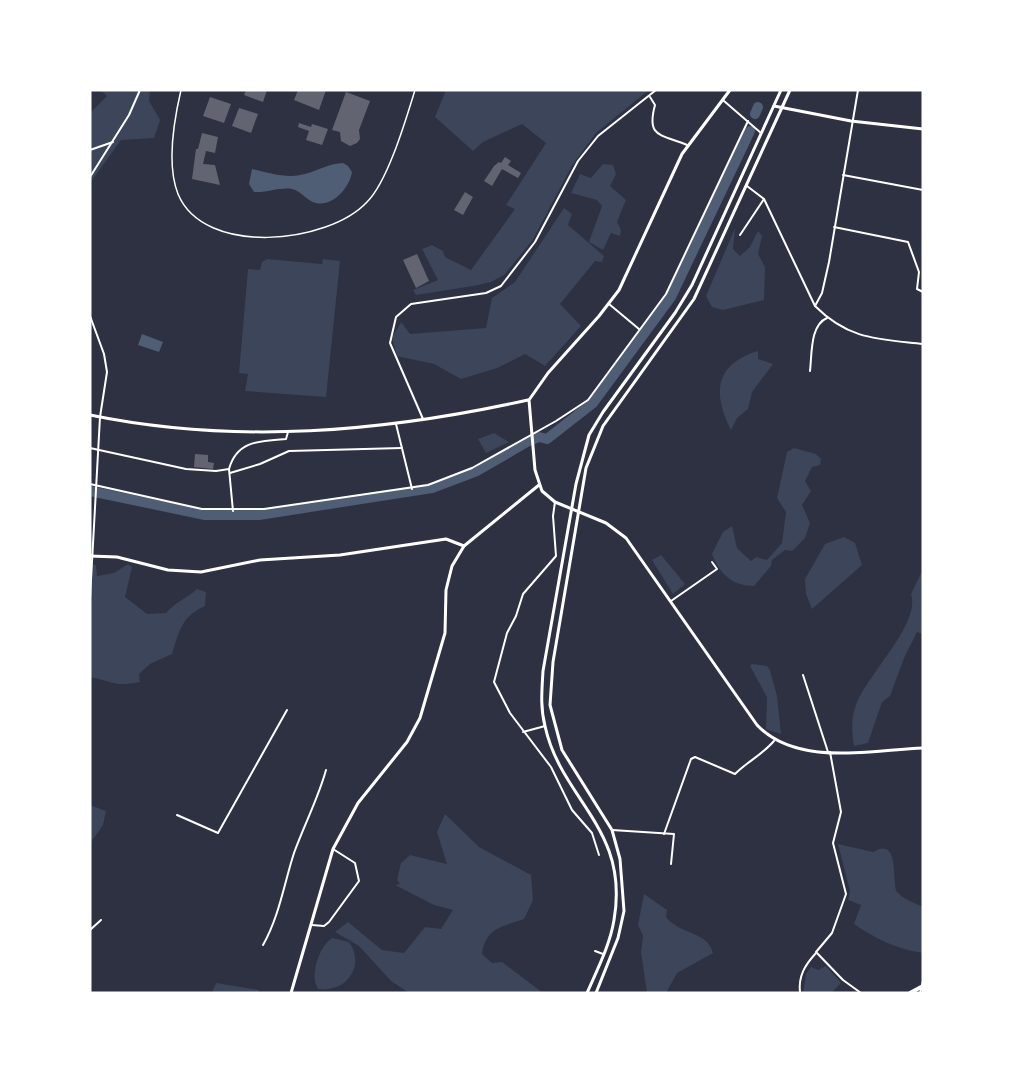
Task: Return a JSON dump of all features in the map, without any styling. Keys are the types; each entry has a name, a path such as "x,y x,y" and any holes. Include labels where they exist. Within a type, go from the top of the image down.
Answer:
{"main road":[{"path":"910,993 923,984"}],"street":[{"path":"90,177 129,115 140,90"},
{"path":"423,419 390,343 396,317 411,304 486,293 501,286 535,242 578,161 598,136 656,90"},
{"path":"730,90 724,102 687,145 628,275 609,304 548,373 529,400 538,485 555,502 606,523 626,538 758,725 774,741 795,750 829,752 923,748"},
{"path":"587,993 614,920 616,898 609,848 594,817 554,753 545,726 541,699 543,671 571,508 588,435 675,313 692,285 781,90"},
{"path":"596,993 618,938 624,911 621,867 612,830 567,760 558,738 550,705 553,662 586,468 603,426 694,299 789,90"},
{"path":"815,306 822,293 829,262 833,227 858,90"},
{"path":"650,97 656,105 651,123 652,128 656,132 687,145"},
{"path":"724,102 761,133"},
{"path":"774,106 851,121 923,129"},
{"path":"90,484 97,488 184,507 233,511 412,489 457,475 532,436 588,400 640,330 675,278 748,121"},
{"path":"90,150 113,142"},
{"path":"843,175 923,190"},
{"path":"747,186 764,199 815,306 827,318 845,331 879,339 923,344"},
{"path":"740,235 764,199"},
{"path":"833,227 908,242 919,272 917,289 923,292"},
{"path":"609,304 640,330"},
{"path":"90,316 104,354 107,372 100,417 90,598"},
{"path":"810,371 816,328 820,321 827,318"},
{"path":"90,415 186,430 288,432 349,430 396,424 529,400"},
{"path":"396,424 412,489"},
{"path":"233,511 231,460 241,448 249,443 286,439 288,432"},
{"path":"90,448 186,469 216,471 255,466 289,451 402,448"},
{"path":"291,993 333,849 358,803 407,742 420,718 445,633 447,581 452,566 464,546 538,485"},
{"path":"555,502 553,516 556,556 523,594 516,616 507,633 494,682 523,732 551,767 572,810 592,833 599,855"},
{"path":"92,556 125,558 168,570 201,572 260,560 340,555 446,539 464,546"},
{"path":"671,601 717,569 712,562"},
{"path":"800,993 799,984 805,966 832,933 846,894 833,843 841,812 829,752 803,675"},
{"path":"177,815 218,833 287,710"},
{"path":"523,732 545,726"},
{"path":"664,834 691,759 695,757 735,774 747,762 762,755 774,741"},
{"path":"263,945 284,892 301,834 316,802 326,770"},
{"path":"612,830 674,834 670,864"},
{"path":"310,925 324,926 358,881 355,863 333,849"},
{"path":"90,930 101,920"},
{"path":"595,951 603,954"},
{"path":"816,952 843,980 861,993"},
{"path":"920,993 923,984"}],"lane":[{"path":"181,90 174,133 174,172 179,194 185,205 198,219 222,230 251,236 276,237 324,229 347,219 370,200 382,181 415,90"}],"shaded area":[{"path":"100,90 150,90 149,101 160,120 154,138 121,140 90,183 90,113 107,96"},
{"path":"446,90 649,90 596,133 573,164 532,241 504,275 491,282 416,295 413,290 438,280 422,249 432,245 443,251 445,257 471,270 515,209 506,205 546,143 522,124 483,142 473,151 435,117"},
{"path":"343,163 352,172 351,178 340,195 329,202 313,202 292,189 254,192 249,184 252,169 292,176"},
{"path":"603,164 613,165 616,174 610,186 626,200 617,222 621,230 620,236 611,233 603,250 589,242 602,206 597,200 571,193 580,174 591,178"},
{"path":"564,208 572,214 568,225 604,256 602,262 595,261 560,304 581,326 545,366 525,354 497,368 461,379 434,364 397,356 392,338 401,322 410,334 486,328 492,298 515,282"},
{"path":"735,228 733,249 740,256 750,247 758,231 762,236 758,254 765,267 764,300 723,310 712,307 706,296"},
{"path":"267,259 322,264 323,259 340,261 326,397 245,391 248,374 239,373 248,269 260,270 262,262"},
{"path":"142,334 163,342 159,352 138,345"},
{"path":"758,351 758,359 773,364 752,392 748,409 737,418 731,430 721,404 721,382 733,364"},
{"path":"494,433 509,442 486,453 478,439"},
{"path":"794,448 816,454 821,459 820,465 812,467 805,481 811,491 802,505 810,523 805,538 792,551 785,550 772,560 771,566 754,586 739,584 723,573 712,554 723,532 732,526 737,548 751,561 756,557 767,560 782,543 786,512 777,498 787,452"},
{"path":"844,537 855,543 862,565 812,609 806,594 805,579 825,544"},
{"path":"661,555 685,584 673,594 652,560"},
{"path":"90,564 96,565 97,576 114,573 128,564 132,567 125,597 147,614 166,613 197,589 206,592 205,606 191,614 182,625 172,654 150,664 139,674 140,682 119,684 90,677"},
{"path":"923,569 923,634 917,632 904,658 890,696 882,702 868,743 854,746 852,727 855,708 870,680 901,635 912,606 911,594"},
{"path":"752,664 767,666 770,670 777,696 781,734 766,729 767,697 750,666"},
{"path":"90,805 106,811 103,825 91,842"},
{"path":"445,814 479,847 531,875 533,900 524,919 502,926 491,933 482,954 492,963 502,962 543,993 409,993 391,981 359,946 335,932 348,922 382,950 404,953 425,927 441,929 453,910 434,905 395,885 400,884 397,880 401,863 410,855 447,864 437,832"},
{"path":"838,844 873,852 888,850 893,863 897,892 923,907 923,953 887,943 854,924 861,905 848,900 850,891"},
{"path":"644,894 667,910 666,917 672,923 706,941 713,953 677,973 666,993 647,993 641,952 643,936 638,925"},
{"path":"332,938 349,942 354,951 354,968 345,982 337,987 318,989 315,983 315,969 319,954"},
{"path":"826,966 841,983 831,993 803,993 806,974 811,967 818,970"},
{"path":"216,983 259,990 258,993 212,993"}],"building":[{"path":"246,90 267,90 263,102 244,95"},
{"path":"298,90 326,90 319,110 294,100"},
{"path":"346,92 370,101 359,130 360,139 350,146 341,141 340,132 332,130"},
{"path":"210,97 231,104 224,123 203,116"},
{"path":"239,108 258,114 251,133 232,126"},
{"path":"299,123 328,129 322,145 306,140 309,131 298,127"},
{"path":"202,133 218,137 215,153 206,151 203,164 215,165 220,185 192,179 196,149 198,149"},
{"path":"505,157 511,161 508,165 521,173 518,178 502,169 492,186 484,181 494,166 501,163"},
{"path":"465,192 473,197 463,215 454,210"},
{"path":"417,254 429,281 416,288 403,260"},
{"path":"195,454 208,455 208,462 214,463 213,469 194,467"}],"waterway":[{"path":"755,114 758,107"},
{"path":"90,491 205,515 259,515 432,488 477,471 527,442 539,437 547,439 593,403 671,297 750,131"}]}
